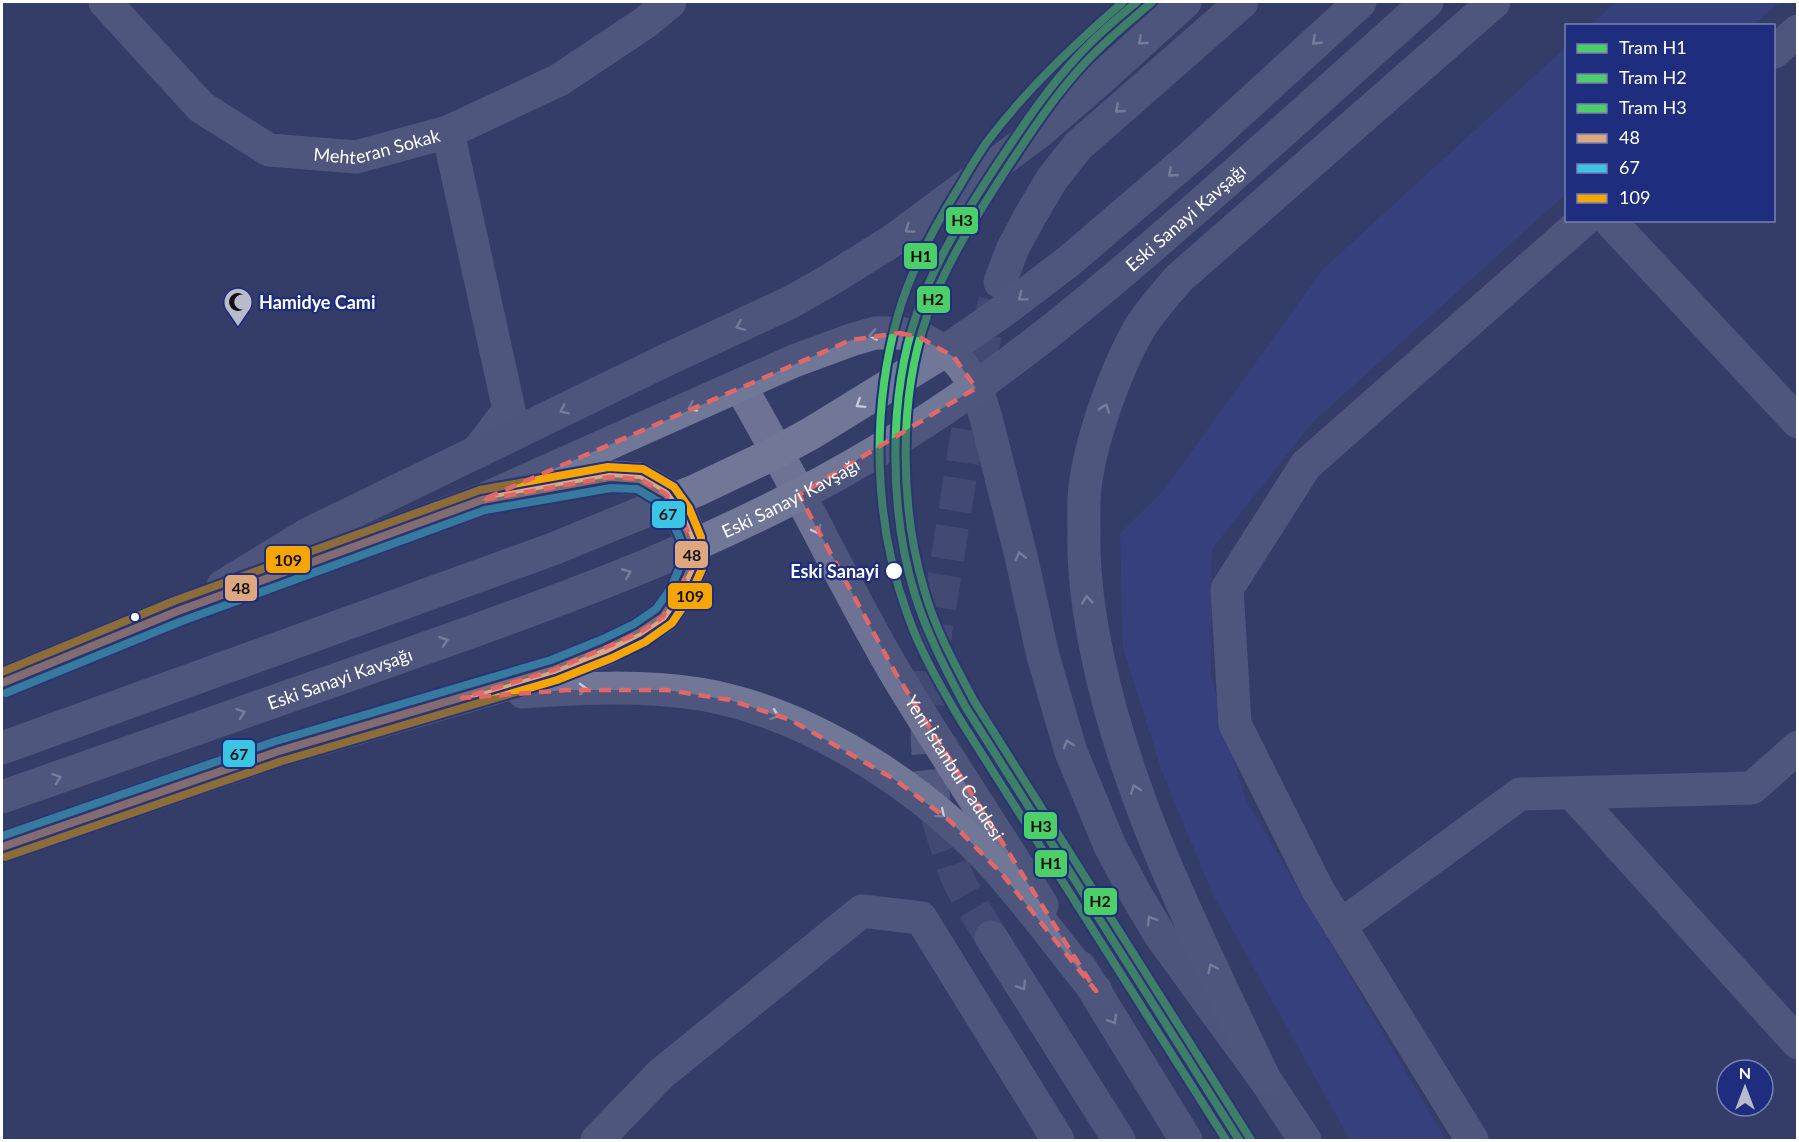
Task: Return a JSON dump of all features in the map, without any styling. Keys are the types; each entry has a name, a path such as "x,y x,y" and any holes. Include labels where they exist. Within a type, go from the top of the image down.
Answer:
{"highway":[{"path":"2,748 553,549 697,490 810,434 953,346 1069,261 1195,153 1360,2"},
{"name":"Eski Sanayi Kavşağı","path":"2,797 507,619 622,575 718,534 793,498 871,455 979,386 1098,293 1224,184 1427,2"},
{"path":"1264,1078 1147,822 1121,750 1104,688 1089,615 1083,556 1085,488 1096,434 1139,328 1178,279 1494,2"},
{"path":"2,683 178,611 482,500 823,350 875,333 900,333 921,338 954,357 963,367"},
{"path":"2,847 279,751 554,670 607,649 639,633 663,617 681,593 692,566 691,539 681,513 666,494 640,479 610,477 482,500"},
{"path":"462,698 567,690 667,690 730,700 823,735 924,799 949,820 1002,874 1095,991"}],"main road":[{"path":"178,611 308,534 664,360 791,302 828,281 892,241 1039,132 1185,2"},
{"path":"1000,282 1013,248 1029,218 1052,179 1078,146 1242,2"},
{"path":"963,367 978,392 986,418 1055,701 1090,801 1110,846 1160,935 1264,1078 1305,1140"},
{"name":"Yeni İstanbul Caddesi","path":"740,386 896,674 1186,1140"},
{"path":"991,937 1119,1140"}],"street":[{"name":"Mehteran Sokak","path":"105,2 201,107 269,150 356,157 448,132 559,80 646,22 670,2"},
{"path":"1775,50 1797,31"},
{"path":"448,132 509,410 477,452"},
{"path":"1472,1140 1318,890 1235,724 1227,588 1306,465 1582,222"},
{"path":"1611,222 1795,414"},
{"path":"1340,926 1520,794 1752,788 1797,747"},
{"path":"1572,793 1797,1043"},
{"path":"597,1140 662,1073 862,911 921,918 1058,1140"}],"highlighted area":[{"path":"900,333 921,338 954,357 976,388 799,495 896,674 1096,991 1002,874 949,820 894,779 791,720 730,700 667,690 567,690 462,698 554,670 639,633 663,617 692,566 691,539 680,513 666,494 640,479 610,477 482,500 851,340"}],"shaded area":[{"path":"1616,2 1780,2 1754,24 1591,24"},
{"path":"1565,48 1565,195 1312,423 1212,549 1211,676 1245,798 1446,1140 1350,1140 1213,895 1162,772 1123,648 1120,533 1164,490 1323,269"}],"tunnel":[{"path":"991,937 957,877 941,828 928,761 927,715 930,669 979,358 995,301"}],"tram line":[{"name":"H1","path":"1123,2 1053,67 990,138 938,222 923,252 903,299 889,352 880,428 882,505 896,580 913,630 939,683 1226,1140"},
{"name":"H3","path":"1137,2 1084,50 1044,96 952,237 924,294 908,346 897,417 895,454 900,527 906,562 920,609 931,638 965,706 1239,1140"},
{"name":"H2","path":"1152,2 1085,63 1042,116 972,225 934,297 918,348 907,417 907,488 910,523 916,557 929,604 940,633 974,701 1251,1140"}],"transit line":[{"name":"109","path":"2,672 174,601 480,490 608,467 643,469 674,487 689,508 701,537 702,569 689,598 672,623 645,642 612,658 557,680 282,761 5,857"},
{"name":"48","path":"2,683 178,611 482,500 610,477 640,479 666,494 680,513 691,539 692,566 680,593 663,617 639,633 607,649 554,670 279,751 2,847"},
{"name":"67","path":"2,836 276,741 551,660 603,639 634,624 656,609 671,588 681,564 681,541 671,518 659,502 637,489 611,488 485,510 182,621 6,693"}],"place":[{"name":"Hamidye Cami","path":"238,328"},
{"name":"Eski Sanayi","path":"894,571"}]}
